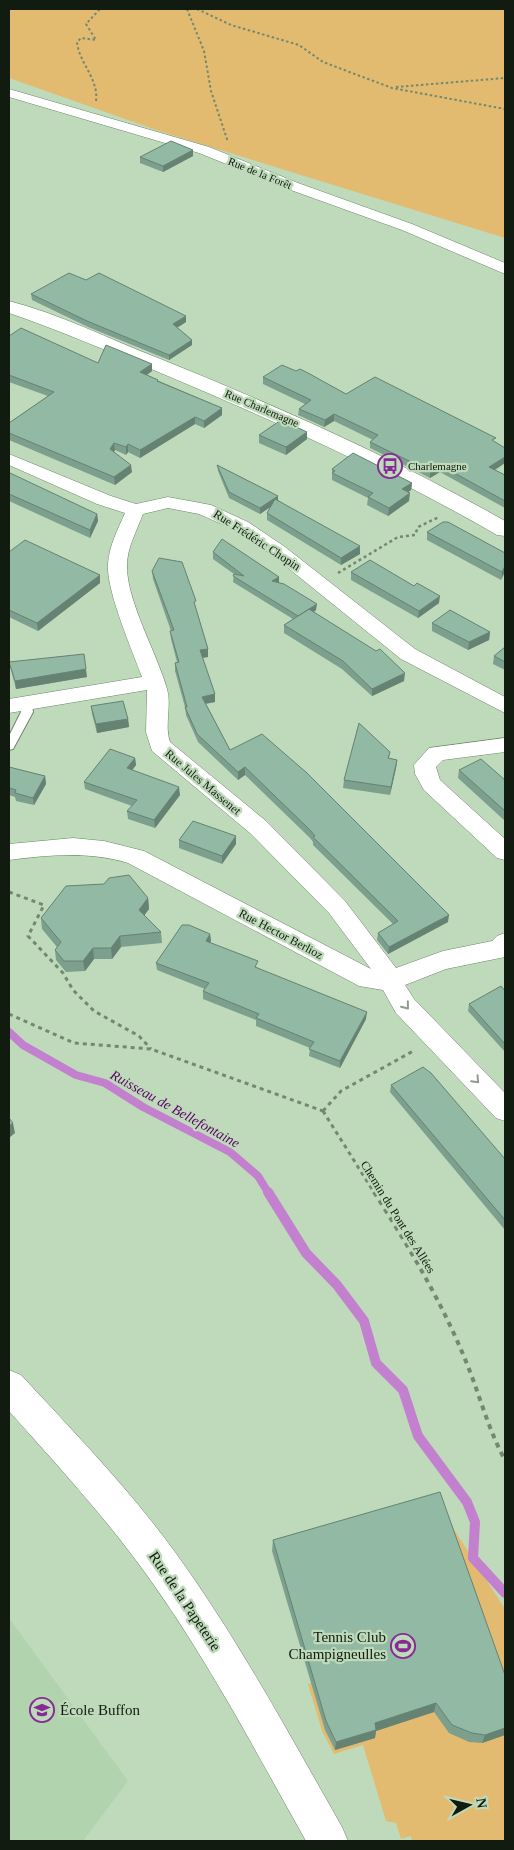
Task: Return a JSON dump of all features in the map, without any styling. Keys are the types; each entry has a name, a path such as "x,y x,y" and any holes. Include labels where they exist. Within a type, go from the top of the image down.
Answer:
{"street":[{"name":"Rue de la Forêt","path":"9,93 204,150 407,227 505,269"},
{"name":"Rue Charlemagne","path":"9,307 197,381 304,426 390,466 450,497 505,530"},
{"path":"9,459 104,500 136,510"},
{"name":"Rue Frédéric Chopin","path":"136,510 148,504 163,502 178,502 205,508 286,556 351,611 408,655 505,706"},
{"name":"Rue Jules Massenet","path":"136,510 119,551 117,565 119,584 154,682 159,706 155,734 160,746 258,827 337,907 364,939 382,966 389,981"},
{"path":"18,705 154,682"},
{"path":"505,746 437,753 425,765 426,774 432,785 505,852"},
{"name":"Rue Hector Berlioz","path":"9,852 76,846 111,849 136,857 368,979 389,981"},
{"path":"504,947 443,960 389,981 405,1006 505,1110"},
{"name":"Rue de la Papeterie","path":"9,1386 127,1519 162,1565 223,1657 328,1841"}],"lane":[{"path":"9,746 27,712 18,705"}],"path":[{"path":"61,108 97,100 94,84 77,51 77,42 81,38 96,40 86,24 100,9"},
{"path":"188,9 204,51 211,91 234,162"},
{"path":"197,9 232,25 299,45 323,62 392,88 448,100 505,109"},
{"path":"392,88 505,78"},
{"path":"321,584 398,537 415,535 418,527 440,517 440,508 450,497"},
{"path":"9,892 44,905 28,936 63,973 73,990 94,1011 139,1036 151,1049"},
{"path":"9,1014 74,1043 151,1049 323,1111 341,1091 436,1038"},
{"name":"Chemin du Pont des Allées","path":"323,1111 396,1227 436,1298 467,1364 492,1436 505,1460"}],"shaded area":[{"path":"9,9 505,9 505,238 159,131 9,78"},
{"name":"Tennis Club Champigneulles","path":"437,1503 505,1609 505,1841 412,1841 411,1836 401,1839 396,1823 386,1821 363,1745 334,1754 322,1731 308,1684 311,1683"},
{"name":"École Buffon","path":"9,1618 128,1781 83,1841 9,1841"}],"building":[{"path":"171,141 193,150 163,166 140,157"},
{"path":"69,273 86,280 99,273 186,316 173,324 192,340 169,355 87,321 31,294"},
{"path":"21,328 98,363 106,345 152,364 140,372 222,408 204,421 195,417 140,450 128,444 126,447 114,443 110,449 131,465 114,477 9,433 9,423 54,392 9,375 9,336"},
{"path":"282,365 296,371 300,369 346,394 375,377 496,438 492,440 505,448 505,457 489,467 505,475 505,501 440,465 430,471 370,442 378,435 334,414 325,420 299,409 311,400 263,377"},
{"path":"281,420 307,432 286,447 259,435"},
{"path":"353,453 412,483 402,489 410,493 389,508 368,497 373,493 332,473 335,471 332,469"},
{"path":"217,465 278,496 260,508 229,492"},
{"path":"10,473 97,514 90,530 9,494"},
{"path":"275,499 360,546 341,558 267,513"},
{"path":"443,522 448,522 505,553 505,566 502,572 427,532"},
{"path":"222,539 279,577 272,581 284,584 317,604 298,616 233,576 234,574 244,576 213,552"},
{"path":"25,540 100,575 37,623 9,610 9,552"},
{"path":"159,558 182,562 196,601 194,602 208,649 200,650 215,694 202,697 230,750 262,734 307,773 449,915 389,947 378,933 398,921 313,837 315,836 310,830 245,767 238,772 197,734 185,707 187,707 175,663 179,662 170,631 174,630 152,571"},
{"path":"370,560 414,586 417,583 440,596 419,611 351,572"},
{"path":"309,609 376,651 380,649 405,673 372,689 343,661 284,625"},
{"path":"450,610 490,632 469,642 432,623"},
{"path":"505,647 505,662 494,656"},
{"path":"84,654 86,669 15,681 9,662"},
{"path":"123,701 128,719 96,724 91,706"},
{"path":"359,723 390,752 388,758 397,760 391,787 344,780"},
{"path":"110,749 135,758 127,768 179,787 154,820 127,811 137,800 84,782"},
{"path":"481,759 505,780 505,811 459,770"},
{"path":"9,767 45,776 33,798 15,793 16,790 9,788"},
{"path":"193,821 236,836 222,856 179,840"},
{"path":"129,875 148,898 139,910 161,932 120,936 111,948 93,948 83,961 64,961 55,950 61,942 41,918 66,886 104,884 109,878"},
{"path":"182,925 189,925 210,934 206,941 258,961 255,967 367,1012 340,1061 309,1049 314,1042 256,1018 259,1014 203,991 209,983 156,963"},
{"path":"501,986 505,991 505,1044 469,1004"},
{"path":"423,1067 431,1073 505,1159 505,1220 391,1085"},
{"path":"9,1118 13,1123 9,1126"},
{"name":"Tennis Club Champigneulles","path":"440,1492 505,1675 505,1728 485,1735 472,1733 452,1725 436,1703 375,1723 376,1730 336,1742 326,1721 273,1540"}],"waterway":[{"name":"Ruisseau de Bellefontaine","path":"9,1032 23,1045 76,1075 105,1083 143,1107 230,1152 258,1176 269,1194"},
{"name":"Ruisseau de Bellefontaine","path":"268,1192 306,1253 337,1285 364,1321 376,1363 403,1390 418,1436 467,1502 475,1522 473,1558 505,1593"}],"place":[{"name":"Charlemagne","path":"390,466"},
{"name":"Tennis Club Champigneulles","path":"403,1646"},
{"name":"École Buffon","path":"42,1710"}]}
